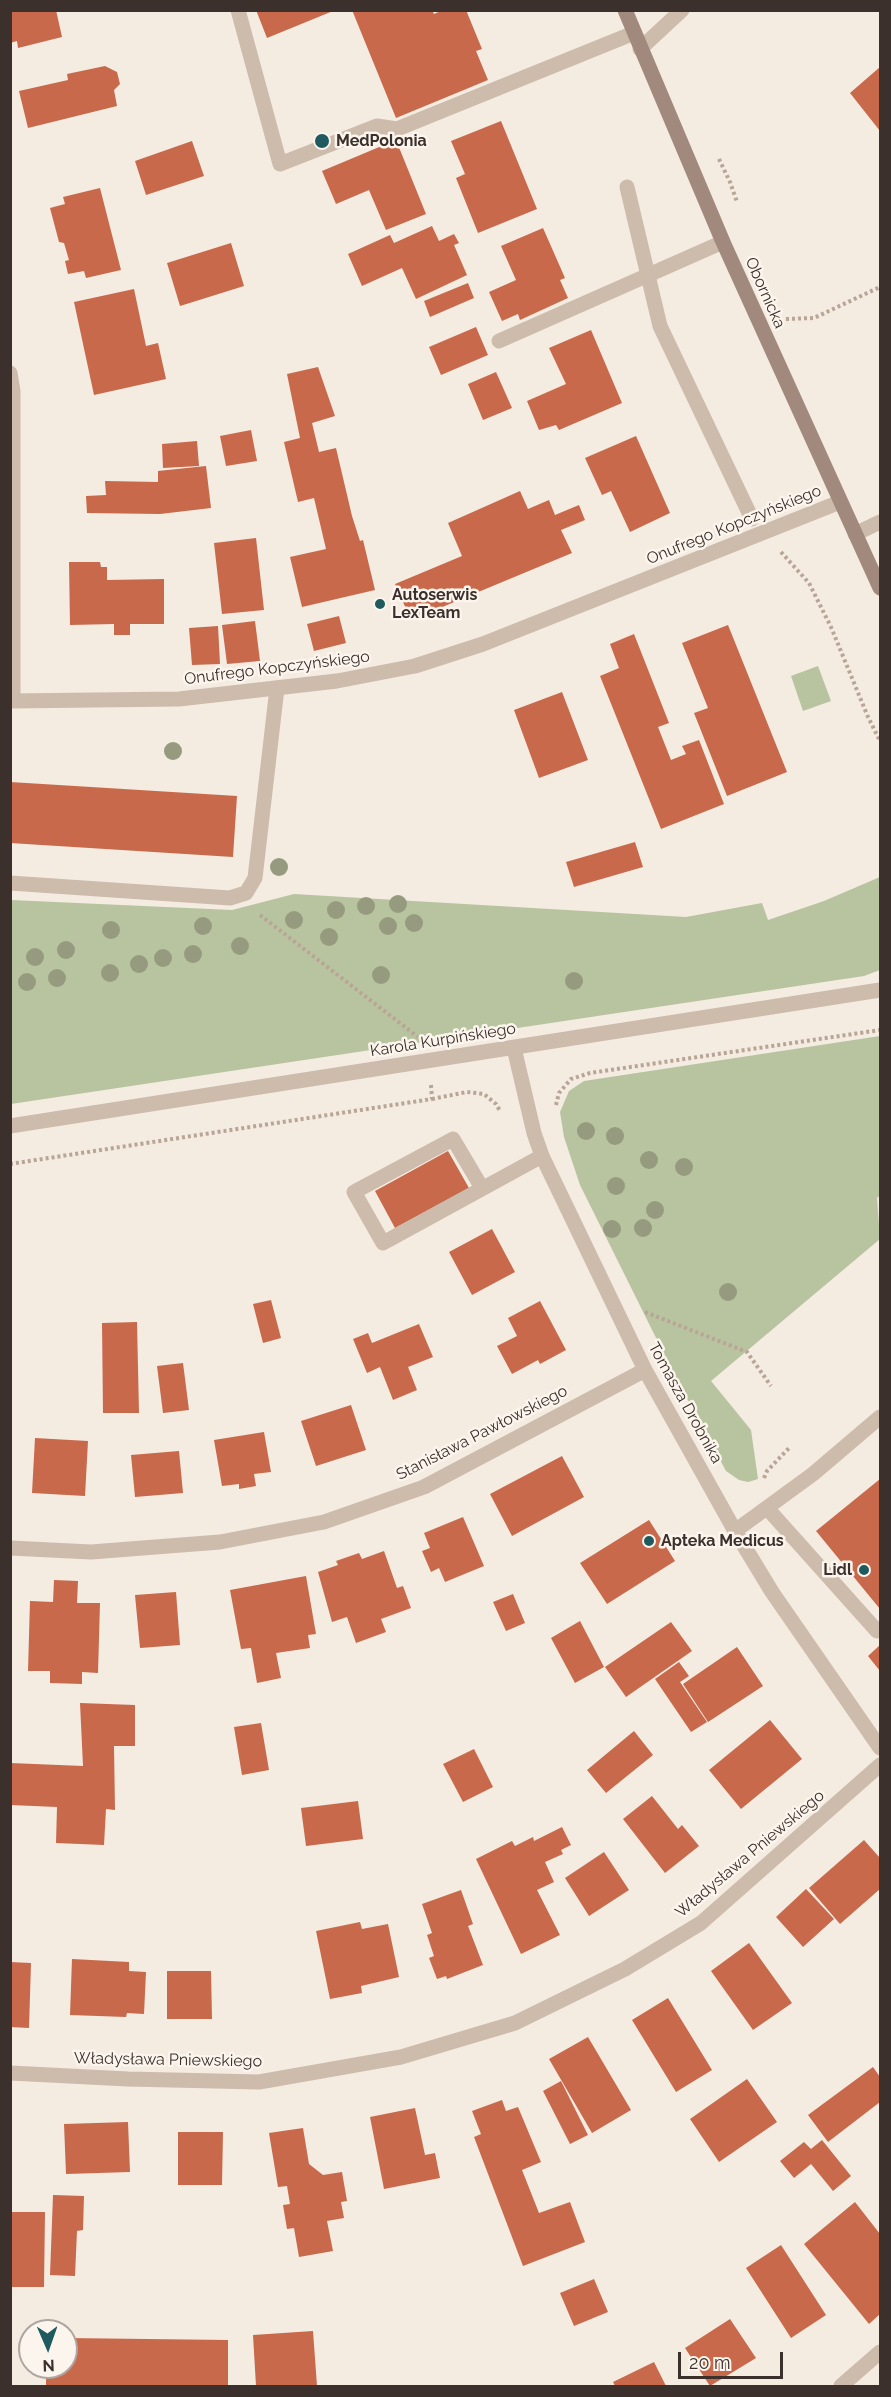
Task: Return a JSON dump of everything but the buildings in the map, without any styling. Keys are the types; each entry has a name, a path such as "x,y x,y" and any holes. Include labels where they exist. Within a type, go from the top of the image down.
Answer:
{"main road":[{"name":"Obornicka","path":"625,10 723,242 880,588"}],"street":[{"path":"238,10 280,164 376,126 397,129 634,33"},
{"path":"640,49 682,10"},
{"path":"627,187 660,326 752,519"},
{"path":"499,341 723,242"},
{"path":"10,373 13,391 12,701"},
{"name":"Onufrego Kopczyńskiego","path":"12,701 179,699 337,681 415,666 483,644 840,502"},
{"path":"855,534 880,522"},
{"path":"10,883 230,898 246,893 255,878 277,688"},
{"name":"Karola Kurpińskiego","path":"10,1126 880,990"},
{"name":"Tomasza Drobnika","path":"514,1048 534,1133 542,1156 645,1370 735,1531 772,1592 880,1748"},
{"path":"482,1188 453,1139 354,1192 383,1243 542,1156"},
{"name":"Stanisława Pawłowskiego","path":"10,1548 91,1552 220,1542 324,1522 424,1487 645,1370"},
{"path":"735,1531 813,1474 880,1417"},
{"path":"767,1508 877,1631"},
{"name":"Władysława Pniewskiego","path":"10,2073 260,2082 401,2056 515,2023 625,1969 701,1923 880,1765"},
{"path":"841,2386 880,2352"}],"path":[{"path":"783,319 814,318 880,287"},
{"path":"763,532 809,583 831,627 880,741"},
{"path":"554,1113 559,1093 571,1079 590,1073 880,1030"},
{"path":"639,1309 747,1352 771,1386"}],"green space":[{"path":"818,666 831,701 803,711 791,676"},
{"path":"880,877 880,970 864,976 11,1104 11,900 232,910 294,894 686,917 762,903 768,920 824,901"},
{"path":"880,1036 880,1195 877,1198 880,1239 711,1381 751,1430 758,1479 748,1482 739,1480 726,1471 675,1376 580,1185 564,1137 560,1112 569,1091 584,1081"}],"place":[{"name":"MedPolonia","path":"322,141"},
{"name":"Autoserwis LexTeam","path":"380,604"},
{"name":"Apteka Medicus","path":"649,1541"},
{"name":"Lidl","path":"864,1570"}]}
